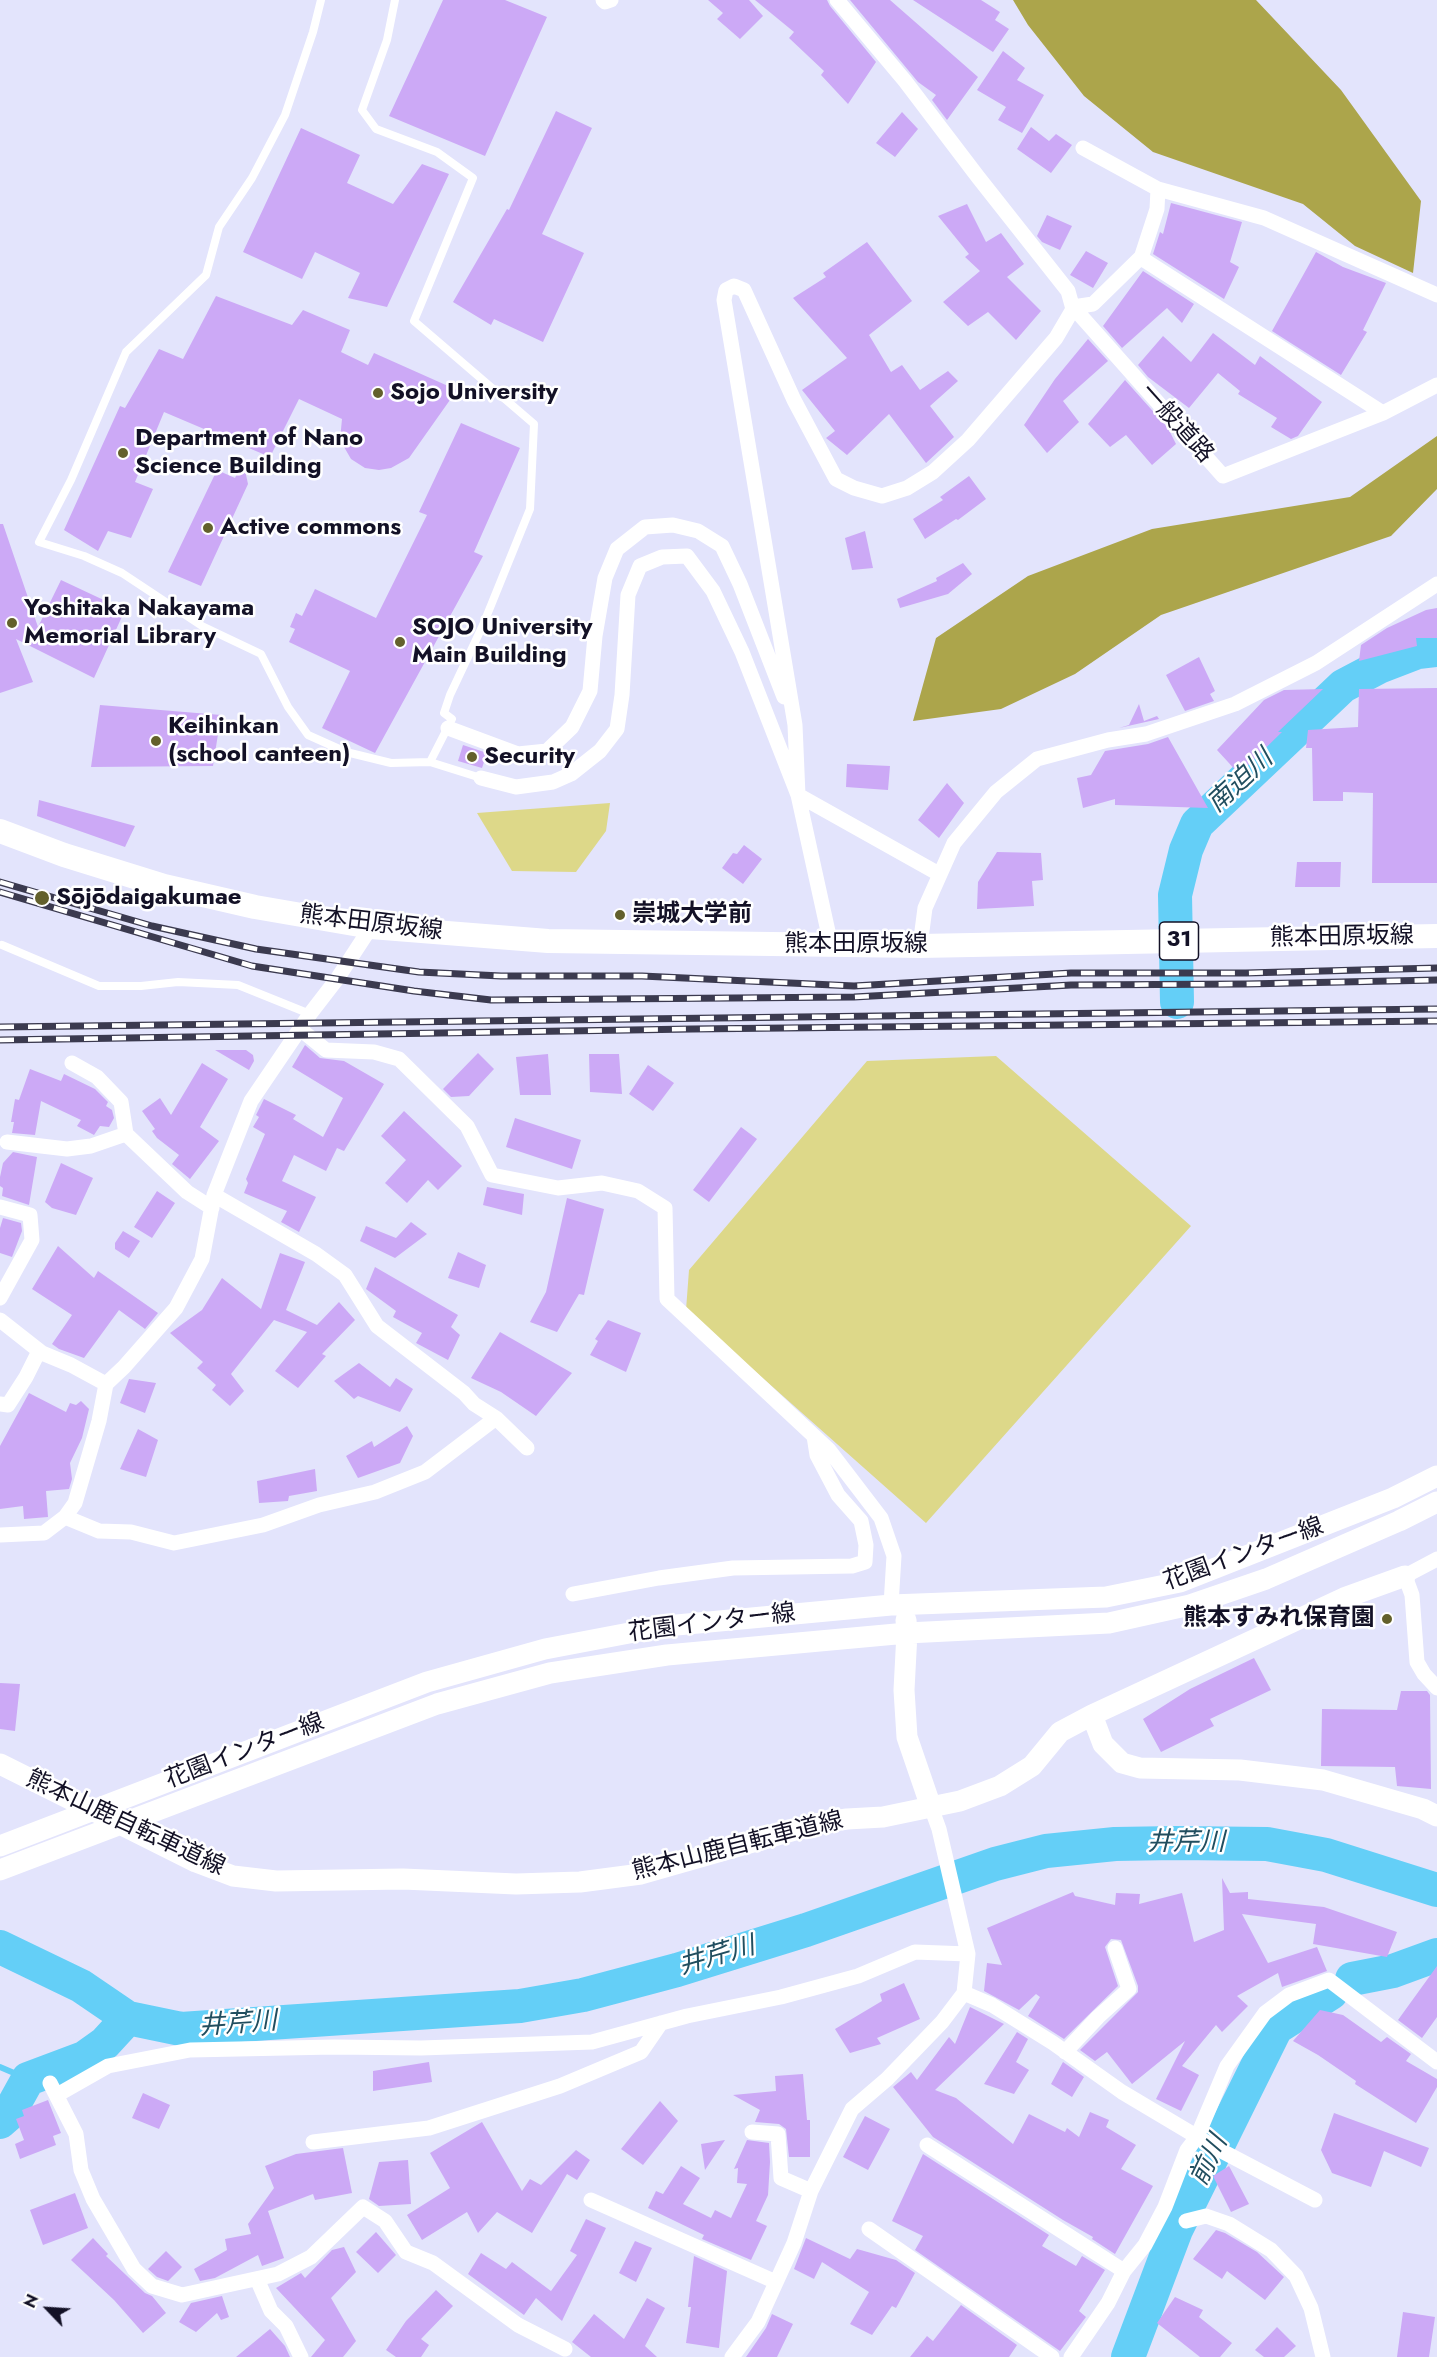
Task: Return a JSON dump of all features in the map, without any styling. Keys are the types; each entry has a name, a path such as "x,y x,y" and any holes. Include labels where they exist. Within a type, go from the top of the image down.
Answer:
{"main road":[{"name":"熊本田原坂線","path":"0,831 64,855 164,886 255,907 371,927 548,941 920,945 1437,936"},
{"name":"花園インター線","path":"0,1846 427,1682 545,1649 666,1626 898,1604 1106,1597 1180,1582 1393,1498 1437,1476"},
{"name":"花園インター線","path":"0,1870 437,1704 550,1673 667,1655 907,1633 1109,1623 1190,1605 1266,1579 1437,1502"},
{"name":"熊本山鹿自転車道線","path":"0,1764 196,1862 233,1876 276,1881 403,1879 516,1884 580,1882 641,1874 820,1824 847,1818 883,1817 960,1801 1000,1786 1032,1766 1059,1732 1344,1598 1405,1576"},
{"path":"898,1604 907,1633 904,1690 907,1737 931,1807"},
{"path":"1092,1715 1103,1744 1122,1763 1140,1768 1240,1770 1323,1780 1423,1809 1437,1816"}],"street":[{"path":"603,0 605,2 611,0"},
{"path":"798,795 795,724 724,300 726,290 734,286 744,290 794,400 836,479 854,488 882,496 907,488 933,471 968,440 1056,338 1073,307 1068,291 905,81 837,0"},
{"path":"1083,148 1158,189 1264,218 1437,295"},
{"path":"1073,307 1093,304 1141,258 1156,209 1158,189"},
{"path":"1141,258 1383,413"},
{"name":"一般道路","path":"1073,307 1223,476 1383,413 1437,385"},
{"path":"448,728 518,754 547,751 572,727 590,691 595,636 604,578 617,549 645,528 673,525 698,531 722,546 740,584 795,724"},
{"path":"481,778 516,788 553,782 571,774 600,751 617,729 622,695 628,595 640,566 662,557 687,556 713,591 742,652 798,795 831,945"},
{"path":"920,945 925,908 954,843 996,792 1037,759 1108,740 1146,734 1235,704 1316,663 1437,584"},
{"path":"798,795 939,874"},
{"path":"0,1535 44,1533 65,1517 75,1503 99,1421 106,1384 176,1308 202,1259 213,1202 251,1101 371,927"},
{"path":"300,1029 326,1050 374,1052 399,1059 467,1126 492,1174 558,1188 602,1183 638,1191 665,1208 668,1299 829,1450 881,1518 894,1556 898,1604"},
{"path":"72,1063 97,1077 121,1102 126,1134 188,1192 213,1202 316,1254 345,1275 377,1326 464,1393 474,1404 496,1418 527,1448"},
{"path":"7,1142 67,1149 91,1146 126,1134"},
{"path":"0,1208 30,1215 32,1240 0,1298"},
{"path":"0,1320 39,1351 106,1384"},
{"path":"0,1404 8,1405 39,1351"},
{"path":"65,1517 99,1531 131,1532 174,1544 263,1525 320,1505 375,1492 425,1472 496,1418"},
{"path":"573,1594 659,1578 733,1568 852,1566 865,1562 866,1545 861,1521 838,1495 817,1455 814,1436"},
{"path":"1437,1559 1405,1576 1412,1595 1417,1662 1437,1688"},
{"path":"732,2357 758,2322 794,2243 811,2191 852,2109 887,2079 942,2022 964,1993 968,1954 964,1928 931,1807"},
{"path":"1065,2052 1129,1989 1115,1948"},
{"path":"565,2349 518,2325 478,2293 433,2263 406,2252 385,2221 363,2207 311,2257 278,2274 182,2295 152,2286 134,2269 93,2199 81,2170 76,2134 53,2089 108,2066 190,2049 421,2048 592,2042 781,1997 858,1976 915,1952 968,1954"},
{"path":"1071,2357 1108,2303 1124,2271 1145,2245 1165,2207 1187,2150 1197,2137 1227,2066 1265,2013 1289,1995 1329,1980 1437,2062"},
{"path":"964,1993 992,2005 1122,2092 1197,2137 1315,2200"},
{"path":"313,2142 429,2128 560,2086 641,2052 661,2024"},
{"path":"752,2132 778,2134 781,2178 811,2191"},
{"path":"927,2145 1124,2271"},
{"path":"591,2200 776,2282"},
{"path":"1186,2221 1206,2216 1229,2224 1271,2250 1296,2276 1311,2308 1323,2357"},
{"path":"869,2229 1052,2357"},
{"path":"258,2279 271,2312 286,2326 301,2357"}],"lane":[{"path":"321,0 313,32 285,115 252,178 219,227 206,275 126,352 71,480 39,542 84,556 122,573 202,626 261,654 288,707 308,735 346,752 392,763 430,762 481,778"},
{"path":"395,0 387,40 362,110 376,129 436,152 473,178 414,321 534,424 530,509 483,625 447,704 444,713 452,719 430,762"},
{"path":"2,945 99,986 141,986 178,982 238,985 310,1014"}],"shaded area":[{"path":"1013,0 1256,0 1341,90 1421,201 1413,273 1355,246 1303,204 1153,152 1084,96 1028,25"},
{"path":"1437,436 1437,489 1391,536 1161,615 1075,674 1001,709 913,721 936,638 1028,576 1152,529 1350,497"},
{"path":"610,803 606,831 576,872 512,871 477,813"},
{"path":"996,1056 1191,1226 926,1523 686,1310 689,1270 867,1061"}],"building":[{"path":"443,0 505,0 547,17 485,156 389,116"},
{"path":"708,0 749,0 763,16 740,39 717,19 723,13"},
{"path":"755,0 827,0 876,62 848,104 821,75 824,71 789,38 794,32"},
{"path":"850,0 890,0 978,77 947,120 932,100 936,95 918,82"},
{"path":"913,0 981,0 1000,12 995,20 1009,29 993,52"},
{"path":"1003,51 1025,68 1017,80 1044,95 1022,133 998,120 1006,107 977,90"},
{"path":"556,111 592,128 542,234 584,253 543,342 494,319 491,325 453,302 507,209 509,210"},
{"path":"902,112 918,129 895,157 876,143"},
{"path":"1031,127 1049,141 1056,134 1072,145 1051,173 1017,149"},
{"path":"301,128 360,155 347,183 393,204 422,164 449,174 387,307 348,298 360,273 315,252 302,279 243,252"},
{"path":"1171,203 1242,222 1230,262 1239,267 1224,299 1153,254 1160,232 1163,234"},
{"path":"967,204 986,242 1001,233 1024,264 1007,277 1041,311 1016,340 988,312 968,326 943,302 980,271 965,257 969,254 938,216"},
{"path":"1047,215 1072,226 1060,250 1042,242 1037,236"},
{"path":"867,242 912,301 869,335 891,372 902,365 920,390 948,371 958,381 930,406 954,437 926,463 889,414 847,455 826,438 835,431 802,390 847,358 793,298 826,277 823,273"},
{"path":"1086,251 1108,263 1093,288 1070,275"},
{"path":"1316,252 1343,267 1386,283 1363,330 1367,332 1341,375 1272,331"},
{"path":"1143,271 1194,304 1182,323 1167,308 1122,348 1103,326"},
{"path":"216,296 292,325 303,310 350,330 341,352 368,365 374,353 457,390 409,458 391,468 379,470 365,468 351,459 340,440 342,419 299,399 270,457 164,412 135,482 153,489 131,538 108,531 98,551 64,530 120,406 125,408 159,349 183,359"},
{"path":"1213,333 1255,365 1260,356 1322,402 1298,436 1291,439 1271,427 1277,418 1238,394 1240,391 1218,373 1189,408 1148,377 1138,365 1163,336 1191,362"},
{"path":"1088,339 1108,361 1063,401 1079,422 1047,453 1024,425 1055,379"},
{"path":"1125,380 1168,428 1176,444 1152,465 1126,435 1110,447 1088,424"},
{"path":"461,423 520,448 474,552 483,556 375,753 322,728 350,671 289,642 295,629 290,627 296,613 302,616 315,589 376,618 427,515 419,512"},
{"name":"Active commons","path":"243,461 248,484 201,586 168,572 217,470 235,478"},
{"path":"969,476 986,499 958,520 956,519 925,539 913,519 943,500 940,497"},
{"path":"0,524 3,524 38,627 61,580 125,610 94,678 16,639 33,682 0,693"},
{"path":"865,531 873,568 852,570 845,538"},
{"path":"963,563 972,574 948,594 900,608 897,599 937,581 936,578"},
{"path":"1437,608 1437,638 1416,638 1417,646 1359,661 1361,645 1387,628 1426,610"},
{"path":"1199,657 1215,691 1210,694 1214,701 1185,711 1166,675"},
{"path":"1437,688 1437,883 1372,883 1373,793 1343,792 1343,801 1313,801 1312,748 1306,748 1308,730 1358,727 1359,689"},
{"path":"1323,689 1239,774 1217,750 1264,700 1284,690"},
{"path":"1139,704 1144,721 1157,716 1159,719 1119,728 1129,725"},
{"name":"Keihinkan (school canteen)","path":"100,705 221,715 213,766 91,767"},
{"path":"1168,737 1208,808 1115,805 1115,799 1083,808 1077,778 1091,775 1105,751 1148,744"},
{"name":"Security","path":"463,745 487,753 482,768 458,761"},
{"path":"847,764 890,766 888,790 846,787"},
{"path":"947,783 964,803 939,838 918,820"},
{"path":"39,800 135,826 125,847 37,816"},
{"path":"744,845 762,859 743,884 722,868 733,853 737,854"},
{"path":"997,852 1041,853 1043,880 1032,881 1034,906 977,909 978,882"},
{"path":"1297,862 1341,862 1340,887 1295,887"},
{"path":"305,1045 320,1058 344,1061 384,1084 344,1151 337,1148 326,1171 294,1155 282,1181 316,1197 299,1232 281,1222 287,1211 244,1193 248,1183 246,1179 265,1134 253,1127 259,1117 256,1115 264,1099 296,1115 293,1119 323,1137 343,1098 292,1067"},
{"path":"215,1050 246,1050 253,1055 254,1061 249,1070"},
{"path":"478,1053 494,1069 469,1096 451,1097 443,1089"},
{"path":"548,1054 551,1095 520,1095 516,1057"},
{"path":"589,1054 619,1054 622,1094 590,1092"},
{"path":"202,1063 228,1079 200,1127 219,1141 190,1179 172,1164 179,1155 157,1138 152,1131 155,1129 142,1111 160,1098 171,1115"},
{"path":"648,1065 674,1083 653,1111 629,1094"},
{"path":"30,1069 61,1081 64,1074 95,1089 108,1102 106,1106 112,1110 114,1118 109,1127 100,1126 94,1135 77,1126 81,1120 41,1101 35,1135 12,1133 14,1122 11,1122 15,1099 19,1100"},
{"path":"404,1111 462,1166 438,1190 428,1180 407,1203 385,1183 406,1160 381,1136"},
{"path":"515,1118 581,1140 572,1169 506,1147"},
{"path":"741,1127 757,1139 709,1202 693,1190"},
{"path":"13,1152 37,1157 29,1205 2,1196 3,1188 0,1186 0,1177 3,1163"},
{"path":"61,1163 93,1178 76,1215 52,1208 45,1202"},
{"path":"487,1187 524,1194 522,1215 483,1205"},
{"path":"157,1191 175,1203 152,1238 134,1227"},
{"path":"567,1198 604,1209 584,1295 579,1294 557,1332 530,1322 546,1292"},
{"path":"3,1218 21,1223 22,1231 12,1257 0,1253 0,1228"},
{"path":"411,1222 427,1234 395,1258 360,1241 366,1226 396,1238"},
{"path":"123,1231 140,1241 129,1258 115,1249 115,1243"},
{"path":"58,1246 94,1278 98,1271 158,1313 145,1329 119,1310 84,1358 59,1349 52,1344 72,1315 32,1289"},
{"path":"458,1252 486,1265 479,1288 448,1278"},
{"path":"280,1253 305,1262 286,1310 317,1325 339,1302 355,1320 322,1354 326,1356 298,1388 275,1371 307,1332 274,1320 231,1374 244,1391 230,1406 212,1390 216,1385 197,1368 203,1362 170,1333 202,1310 222,1278 261,1309"},
{"path":"375,1267 458,1315 451,1327 460,1335 448,1360 416,1343 422,1333 393,1317 396,1311 366,1289"},
{"path":"608,1320 641,1333 626,1372 590,1355 598,1341 595,1339"},
{"path":"500,1332 572,1373 536,1416 501,1392 471,1378"},
{"path":"359,1363 390,1387 396,1378 413,1389 400,1412 358,1396 354,1399 334,1381"},
{"path":"129,1379 156,1383 145,1413 120,1403"},
{"path":"29,1393 66,1412 70,1403 76,1405 81,1401 89,1409 82,1438 70,1463 72,1479 69,1489 46,1491 48,1517 24,1519 23,1506 0,1509 0,1446"},
{"path":"407,1426 413,1436 400,1463 358,1478 346,1456 372,1441 374,1447"},
{"path":"138,1429 158,1440 146,1477 120,1469"},
{"path":"315,1469 317,1491 289,1496 288,1501 259,1503 257,1481"},
{"path":"1254,1658 1271,1690 1210,1719 1214,1726 1161,1752 1143,1719 1190,1689"},
{"path":"0,1683 20,1684 15,1731 0,1729"},
{"path":"1401,1691 1427,1691 1430,1695 1431,1789 1397,1786 1395,1767 1321,1766 1322,1709 1397,1710"},
{"path":"1222,1878 1230,1893 1248,1892 1248,1899 1324,1907 1397,1932 1387,1957 1313,1944 1316,1924 1242,1914 1268,1963 1317,1947 1327,1971 1282,1987 1278,1973 1237,1996 1248,2006 1222,2032 1216,2025 1182,2066 1199,2075 1181,2111 1156,2099 1185,2041 1132,2084 1107,2052 1095,2061 1080,2050 1138,1992 1138,1986 1121,1940 1111,1939 1105,1947 1118,1986 1064,2039 1028,2016 1040,1997 1036,1994 1019,2010 984,1991 987,1963 1002,1965 987,1928 1073,1892 1075,1896 1115,1905 1116,1893 1140,1894 1139,1904 1182,1893 1194,1942 1224,1930"},
{"path":"1437,1966 1437,2017 1422,2038 1398,2020"},
{"path":"904,1983 920,2019 877,2038 881,2044 850,2053 835,2029 882,2001 880,1994"},
{"path":"970,2007 1004,2024 935,2090 956,2098 1013,2144 1029,2114 1065,2132 1067,2128 1079,2137 1090,2112 1109,2120 1106,2127 1136,2145 1121,2169 1153,2186 1115,2254 1092,2239 1093,2237 933,2137 893,2087 911,2072 917,2080 949,2037 955,2044"},
{"path":"1320,2010 1343,2015 1381,2042 1387,2037 1411,2054 1406,2061 1437,2079 1437,2087 1416,2123 1355,2084 1356,2081 1318,2055 1293,2041"},
{"path":"1017,2032 1028,2039 1016,2062 1029,2070 1014,2094 984,2084"},
{"path":"429,2062 432,2082 373,2091 373,2071"},
{"path":"1063,2062 1084,2077 1072,2097 1051,2084"},
{"path":"803,2074 807,2120 810,2120 810,2157 789,2157 786,2129 779,2124 755,2122 760,2110 733,2095 776,2091 775,2076"},
{"path":"143,2093 170,2105 159,2129 132,2118"},
{"path":"48,2100 61,2133 53,2136 56,2145 20,2159 15,2144 24,2140 16,2119 24,2116 22,2110"},
{"path":"660,2101 678,2121 643,2165 621,2149"},
{"path":"1334,2113 1429,2148 1421,2167 1384,2151 1371,2187 1332,2173 1321,2150"},
{"path":"865,2116 890,2129 868,2170 843,2157"},
{"path":"482,2122 522,2191 530,2179 541,2185 576,2150 590,2160 577,2180 567,2174 532,2233 497,2212 478,2233 467,2212 422,2240 407,2215 450,2188 430,2153"},
{"path":"725,2140 705,2170 701,2144"},
{"path":"747,2140 769,2143 770,2162 768,2195 756,2221 767,2226 751,2260 702,2239 704,2235 648,2208 656,2191 663,2194 681,2166 700,2178 683,2204 711,2218 715,2210 731,2218 747,2184 737,2183 738,2168 734,2169"},
{"path":"343,2148 352,2193 315,2200 313,2194 268,2211 284,2258 262,2266 258,2255 215,2278 200,2281 194,2269 227,2250 225,2239 251,2234 248,2224 274,2188 265,2166 296,2154"},
{"path":"923,2154 1049,2235 1042,2246 1076,2266 1082,2256 1105,2270 1079,2311 1086,2317 1060,2351 915,2250 923,2236 892,2221"},
{"path":"408,2160 411,2204 379,2206 369,2199 379,2162"},
{"path":"1229,2166 1249,2204 1231,2212 1213,2176"},
{"path":"75,2193 88,2228 43,2245 30,2210"},
{"path":"586,2219 606,2228 562,2321 536,2298 524,2315 468,2274 481,2253 506,2269 512,2262 551,2291 577,2255 570,2251"},
{"path":"1216,2230 1257,2252 1284,2277 1265,2300 1227,2271 1222,2279 1193,2259"},
{"path":"376,2232 396,2255 378,2273 356,2252"},
{"path":"93,2238 108,2254 106,2256 145,2293 152,2296 166,2313 143,2333 114,2300 71,2260"},
{"path":"806,2238 850,2259 857,2249 896,2260 915,2273 896,2308 892,2306 872,2335 850,2324 869,2292 822,2262 814,2279 794,2269"},
{"path":"635,2241 652,2248 636,2282 619,2273"},
{"path":"344,2247 356,2272 331,2298 356,2341 343,2357 311,2357 325,2340 276,2288 301,2273 305,2278 332,2250"},
{"path":"166,2251 182,2267 168,2281 157,2277 148,2269"},
{"path":"694,2256 727,2271 719,2348 686,2343"},
{"path":"436,2290 453,2306 421,2339 429,2345 421,2357 396,2357 386,2350 406,2321"},
{"path":"222,2296 229,2317 221,2320 217,2313 196,2332 179,2322 191,2303"},
{"path":"1175,2297 1203,2310 1199,2317 1232,2343 1220,2357 1200,2357 1157,2323"},
{"path":"647,2298 665,2308 645,2346 657,2357 591,2357 572,2342 594,2314 624,2339"},
{"path":"961,2305 1017,2345 1009,2357 910,2357 927,2336 933,2341"},
{"path":"1403,2312 1435,2317 1429,2357 1397,2357"},
{"path":"772,2314 793,2324 777,2357 746,2357 766,2328"},
{"path":"1277,2327 1296,2346 1284,2357 1264,2357 1255,2350"},
{"path":"270,2329 285,2346 290,2357 236,2357"}],"waterway":[{"name":"南迫川","path":"1177,1002 1175,895 1186,850 1197,824 1343,686 1379,667 1418,652 1437,650"},
{"name":"井芹川","path":"0,1947 81,1986 128,2018 181,2029 520,2006 583,1995 677,1970 806,1930 995,1864 1046,1851 1115,1844 1267,1844 1326,1855 1437,1890"},
{"path":"1352,1979 1393,1971 1437,1955"},
{"name":"前川","path":"1128,2357 1176,2230 1276,2028 1331,1993"},
{"path":"0,2122 8,2115 28,2079 84,2058 105,2043 128,2018"},
{"path":"0,2067 28,2079"}],"railway":[{"path":"0,882 152,926 256,949 419,972 501,976 642,976 854,986 1071,973 1246,973 1437,968"},
{"path":"0,892 252,966 414,991 491,1000 854,997 1071,985 1437,980"},
{"path":"0,1027 1437,1009"},
{"path":"0,1040 692,1029 1437,1021"}],"place":[{"name":"Sojo University","path":"378,393"},
{"name":"Department of Nano Science Building","path":"123,453"},
{"name":"Active commons","path":"208,528"},
{"name":"Yoshitaka Nakayama Memorial Library","path":"12,623"},
{"name":"SOJO University Main Building","path":"400,642"},
{"name":"Keihinkan (school canteen)","path":"156,741"},
{"name":"Security","path":"472,757"},
{"name":"Sōjōdaigakumae","path":"42,898"},
{"name":"崇城大学前","path":"620,915"},
{"name":"熊本すみれ保育園","path":"1387,1619"}]}
